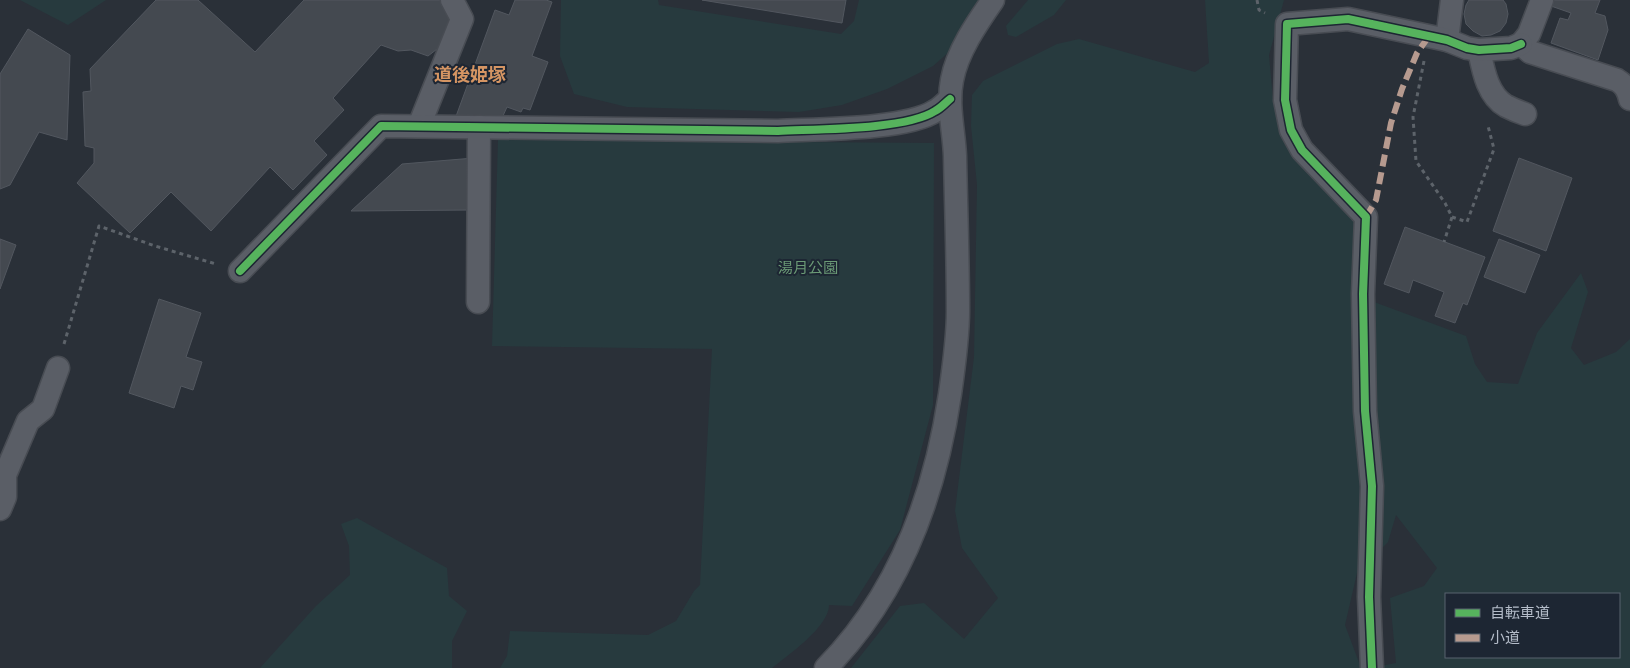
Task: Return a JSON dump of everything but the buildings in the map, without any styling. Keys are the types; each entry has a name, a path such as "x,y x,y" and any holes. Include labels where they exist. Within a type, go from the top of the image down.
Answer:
{"street":[{"path":"419,126 462,19 452,0"},
{"path":"826,668 848,645 888,587 906,554 937,466 947,416 955,359 958,313 954,153 950,99 952,80 963,48 993,0"},
{"path":"1438,38 1452,0"},
{"path":"1372,668 1369,597 1372,486 1364,411 1363,294 1366,217 1302,150 1291,130 1285,100 1287,24 1348,19 1438,38 1467,48 1479,50 1510,48 1521,44 1529,34 1542,0"},
{"path":"1521,44 1530,52 1617,80 1628,90 1630,99"},
{"path":"1479,50 1484,76 1493,93 1504,105 1525,114"},
{"path":"240,271 381,126 778,131 844,128 918,118 935,112 950,99"},
{"path":"478,302 479,127"},
{"path":"0,509 5,497 5,476 28,421 43,409 58,368"}],"path":[{"path":"1438,38 1413,118 1416,161 1445,203 1452,217 1444,242"},
{"path":"1452,217 1467,222 1494,149 1487,121"},
{"path":"58,368 99,226 155,246 240,271"}],"green space":[{"path":"20,0 106,0 68,25"},
{"path":"561,0 658,0 659,5 841,34 854,21 859,0 979,0 958,44 933,66 887,89 842,105 799,112 627,107 574,94 560,56"},
{"path":"1028,0 1066,0 1054,15 1016,37 1008,35 1006,26"},
{"path":"1205,0 1284,0 1269,55 1273,100 1290,148 1341,198 1359,227 1366,299 1466,336 1475,364 1487,382 1518,384 1537,333 1581,273 1588,292 1571,348 1584,365 1616,352 1630,339 1630,668 1370,668 1396,663 1390,598 1424,586 1437,568 1396,515 1388,542 1357,573 1345,625 1361,668 851,668 900,606 924,603 964,639 998,598 962,548 955,511 974,357 977,185 971,126 972,95 983,81 1057,44 1079,39 1195,72 1209,63"},
{"name":"湯月公園","path":"498,140 934,143 933,405 900,530 852,606 829,605 827,613 815,631 772,668 500,668 507,656 510,631 648,635 676,621 694,591 700,585 712,349 492,346"},
{"path":"357,518 447,568 449,596 467,611 452,641 452,668 260,668 316,606 350,575 349,546 341,524"}],"marked path":[{"path":"1366,217 1376,200 1391,123 1402,89 1417,53 1429,36"}],"cycle path":[{"path":"1372,668 1369,597 1372,486 1365,411 1363,294 1366,217 1302,150 1291,130 1285,100 1287,24 1348,19 1447,40 1467,48 1479,50 1511,48 1521,44"},
{"path":"240,271 381,126 778,131 836,129 903,122 937,110 950,99"}],"district":[{"name":"道後姫塚","path":"470,75"}]}
